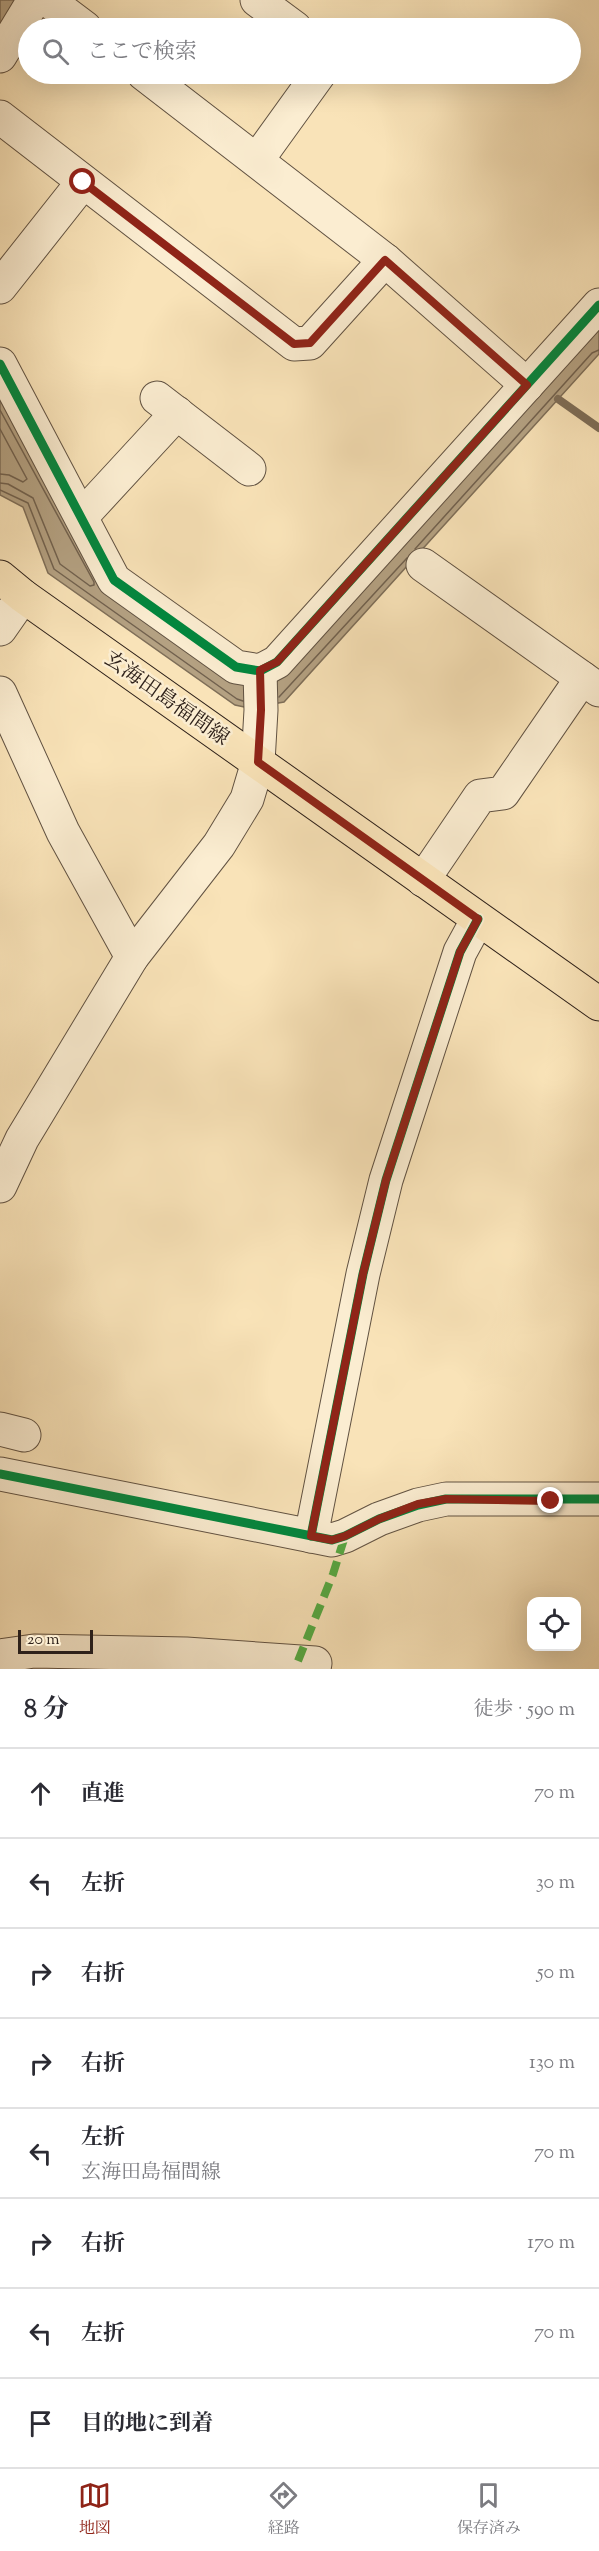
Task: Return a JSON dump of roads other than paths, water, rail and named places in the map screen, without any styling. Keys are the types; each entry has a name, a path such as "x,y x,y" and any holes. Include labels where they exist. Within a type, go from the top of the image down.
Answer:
{"main road":[{"name":"玄海田島福間線","path":"11,586 599,1004"}],"street":[{"path":"22,18 34,0"},
{"path":"48,0 72,18"},
{"path":"257,0 281,18"},
{"path":"0,56 18,24"},
{"path":"157,84 385,260 527,385"},
{"path":"256,160 312,84"},
{"path":"0,117 294,344 310,343 385,260"},
{"path":"0,287 83,182"},
{"path":"0,1186 11,1133 132,957 219,845 247,799 258,762 260,687 277,662 599,305"},
{"path":"0,364 114,580 237,667 260,687"},
{"path":"82,516 167,406 249,469"},
{"path":"423,565 590,684 503,793 480,796 423,880"},
{"path":"0,629 11,586"},
{"path":"0,693 63,832 132,957"},
{"path":"311,1536 363,1274 386,1180 460,952 478,919"},
{"path":"0,1474 332,1540 418,1504 446,1499 599,1499"},
{"path":"0,1656 34,1652 186,1654 298,1661 315,1664 314,1669"}],"water":[{"path":"0,0 22,0 0,35"},
{"path":"599,319 599,354 284,702 249,708 235,705 48,573 23,507 0,495 0,382 113,588 246,682"}],"waterway":[{"path":"558,399 599,428"}]}
